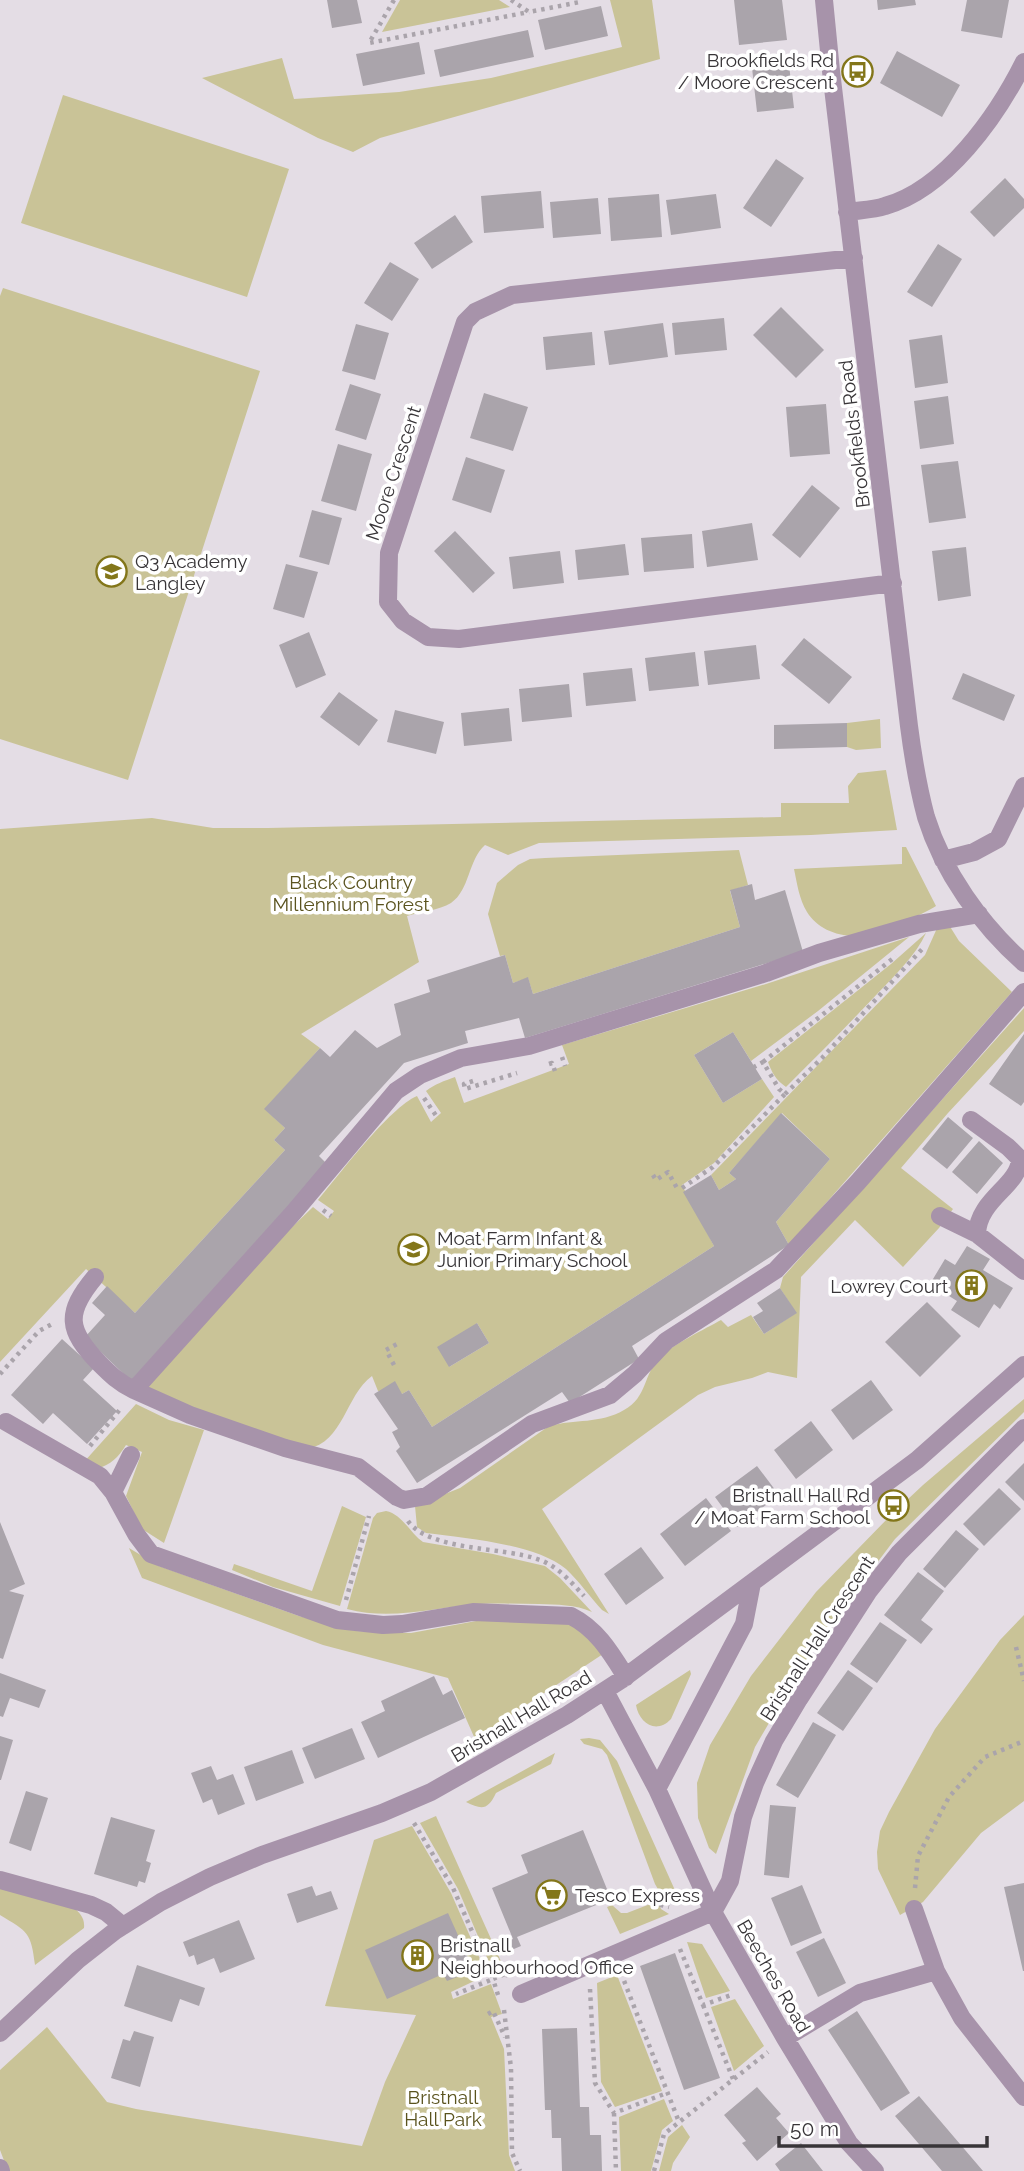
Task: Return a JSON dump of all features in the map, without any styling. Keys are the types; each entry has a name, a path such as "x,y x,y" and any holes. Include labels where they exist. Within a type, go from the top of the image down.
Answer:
{"street":[{"name":"Brookfields Road","path":"824,0 847,212 914,757 927,819 943,860 1000,942 1024,963"},
{"path":"847,212 886,206 910,195 961,156 993,117 1024,62"},
{"name":"Moore Crescent","path":"854,258 512,295 475,312 465,322 389,553 388,602 403,621 428,637 459,639 893,583"},
{"path":"943,860 974,852 998,839 1024,786"},
{"path":"129,1396 294,1212 396,1091 420,1075 461,1058 529,1046 766,973 819,953 937,920 979,915"},
{"path":"95,1277 77,1303 74,1313 76,1335 82,1346 129,1396 285,1448 358,1467 404,1500 427,1496 532,1424 610,1395 635,1374 666,1341 776,1270 1024,992"},
{"path":"971,1120 1008,1147 1021,1163 981,1213 977,1234"},
{"path":"940,1216 977,1234 1024,1270"},
{"name":"Bristnall Hall Road","path":"0,2032 52,1982 123,1926 161,1902 262,1855 431,1792 626,1677 917,1460 1024,1365"},
{"path":"6,1422 100,1476 113,1492 135,1534 151,1553 340,1621 402,1624 473,1612 571,1616 585,1623 605,1644 626,1677"},
{"name":"Bristnall Hall Crescent","path":"713,1912 730,1881 743,1817 755,1783 774,1741 799,1699 868,1592 899,1553 1024,1428"},
{"path":"113,1492 131,1455"},
{"path":"657,1789 744,1624 752,1583"},
{"name":"Beeches Road","path":"604,1691 657,1789 713,1912 849,2143 875,2171"},
{"path":"0,1880 91,1905 106,1912 123,1926"},
{"path":"914,1909 936,1971 962,2018 1024,2097"},
{"path":"517,1989 713,1912"},
{"path":"785,2038 860,1993 936,1971"}],"path":[{"path":"394,0 369,43 580,0"},
{"path":"511,0 529,12"},
{"path":"653,1175 656,1180 668,1172 679,1188 713,1167 822,1058 928,943 937,920"},
{"path":"754,1067 903,951"},
{"path":"762,1062 785,1094"},
{"path":"419,1091 437,1117"},
{"path":"0,1374 38,1331 54,1323"},
{"path":"394,1365 386,1350 397,1344 396,1340"},
{"path":"77,1462 119,1413 129,1396"},
{"path":"340,1621 369,1517"},
{"path":"426,1536 463,1546 537,1559 558,1570 588,1602"},
{"path":"1016,1647 1024,1681"},
{"path":"914,1909 918,1856 949,1797 985,1757 1024,1741"},
{"path":"404,1803 453,1888 506,2015 511,2068 512,2153 520,2171"},
{"path":"677,1940 733,2079"},
{"path":"618,1966 679,2122"},
{"path":"456,1994 507,1973 517,1989"},
{"path":"590,1981 595,2083 614,2113 617,2171"},
{"path":"703,2004 735,1994"},
{"path":"488,2014 493,2011 507,2041"},
{"path":"654,2171 664,2134 785,2038"},
{"path":"614,2113 667,2092"}],"green space":[{"path":"400,0 499,0 510,7 382,32"},
{"path":"610,0 652,0 660,59 380,138 353,152 318,138 202,78 282,58 294,99 399,92 491,78 622,47"},
{"path":"63,95 289,169 247,297 21,223"},
{"path":"3,288 260,371 128,780 0,739 0,296"},
{"path":"880,719 881,748 856,750 847,747 847,723"},
{"name":"Black Country Millennium Forest","path":"886,770 897,830 539,843 508,855 485,845 475,859 462,891 451,903 407,916 419,962 301,1034 320,1048 265,1109 285,1128 274,1140 285,1150 135,1313 86,1269 0,1362 0,829 152,818 213,828 268,828 781,817 781,803 849,803 848,786 858,773"},
{"path":"902,847 906,847 936,906 896,925 871,933 847,936 821,926 807,912 794,869 902,864"},
{"path":"739,850 748,885 730,891 740,927 533,994 528,978 513,983 505,955 500,956 488,914 497,883 518,865 530,859"},
{"path":"949,925 959,941 1012,992 789,1245 776,1222 830,1159 782,1113 729,1173 736,1179 719,1190 711,1175 925,955 938,926"},
{"path":"926,933 905,964 786,1087 780,1082 768,1062"},
{"path":"909,937 751,1061 733,1032 694,1055 723,1103 762,1079 774,1097 714,1163 682,1185 714,1246 432,1427 409,1390 402,1394 378,1391 372,1376 363,1385 329,1437 319,1445 307,1449 143,1389 265,1253 313,1207 328,1219 334,1211 318,1200 365,1143 406,1103 417,1096 431,1122 441,1113 426,1091 443,1081 455,1077 464,1103 569,1064 562,1045 766,984","holes":["477,1323 489,1343 449,1367"]},
{"path":"1024,1008 1024,1031 901,1168 953,1209 939,1228 903,1267 855,1220 801,1277 797,1378 768,1372 715,1387 698,1395 542,1509 609,1614 602,1610 566,1569 553,1560 519,1548 426,1533 417,1527 415,1506 460,1488 549,1426 606,1417 632,1405 660,1357 689,1337 721,1320 728,1327 751,1315 764,1334 796,1313 780,1288 783,1277"},
{"path":"1024,1399 1024,1412 895,1539 827,1629 755,1747 716,1854 709,1848 698,1818 697,1783 710,1745 751,1676 816,1592 889,1517"},
{"path":"136,1404 169,1420 204,1430 164,1543 142,1529 126,1496 142,1452 126,1445 114,1460 102,1467 97,1469 83,1463"},
{"path":"342,1506 366,1517 340,1606 273,1587 232,1570 234,1564 312,1591"},
{"path":"386,1511 397,1516 423,1542 545,1566 592,1612 566,1605 539,1604 480,1604 380,1614 347,1609 373,1518 377,1513"},
{"path":"129,1548 159,1566 299,1616 356,1631 411,1633 487,1619 572,1624 580,1628 603,1654 475,1739 448,1678 323,1645 142,1578"},
{"path":"1024,1615 1024,1801 981,1833 923,1902 900,1915 878,1869 880,1831 935,1729 1000,1640"},
{"path":"690,1670 691,1674 671,1719 660,1726 644,1722 636,1705"},
{"path":"580,1739 600,1740 617,1761 678,1897 666,1903 655,1884 607,1755 602,1749 584,1744"},
{"path":"555,1753 551,1764 496,1793 484,1807 466,1802"},
{"path":"436,1816 504,1968 494,1974 458,1889 420,1823"},
{"name":"Bristnall Hall Park","path":"412,1826 451,1893 487,1975 451,1992 453,1999 491,1984 502,2014 491,2017 504,2049 509,2155 515,2171 8,2171 0,2150 0,2070 47,2027 107,2102 362,2146 385,2082 416,2015 325,2006 374,1840"},
{"path":"0,1888 73,1907 82,1916 84,1928 35,1965 30,1939 17,1925 0,1915"},
{"path":"658,1901 661,1909 669,1914 620,1934 607,1907 612,1905 621,1913 627,1913"},
{"path":"687,1942 702,1944 730,1991 706,1998"},
{"path":"617,1975 662,2091 615,2107 601,2082 597,1983"},
{"path":"735,1999 764,2046 734,2071 711,2007"},
{"path":"664,2099 673,2121 662,2130 651,2171 621,2171 619,2117"},
{"path":"682,2125 690,2137 673,2163 671,2171 659,2171 668,2137"}],"building":[{"path":"327,0 357,0 362,23 332,28"},
{"path":"734,0 782,0 787,40 739,45"},
{"path":"877,0 915,0 916,5 878,10"},
{"path":"967,0 1009,0 1002,38 961,31"},
{"path":"601,6 608,36 545,50 538,20"},
{"path":"528,30 534,57 440,77 434,50"},
{"path":"419,42 425,74 363,86 356,54"},
{"path":"897,51 960,85 942,117 880,83"},
{"path":"788,56 794,108 757,112 751,59"},
{"path":"776,159 804,178 771,227 743,208"},
{"path":"1005,178 1024,199 1024,208 994,237 970,212"},
{"path":"541,191 544,228 484,233 481,196"},
{"path":"659,194 662,237 611,241 608,198"},
{"path":"716,194 721,228 671,235 666,200"},
{"path":"598,198 601,234 553,238 550,202"},
{"path":"455,215 473,242 432,269 414,243"},
{"path":"938,244 962,259 932,307 907,292"},
{"path":"390,262 419,279 392,321 364,303"},
{"path":"781,307 824,350 796,378 753,335"},
{"path":"724,318 727,350 675,355 672,323"},
{"path":"663,323 668,357 609,365 604,331"},
{"path":"356,324 389,333 375,380 342,371"},
{"path":"592,332 595,365 546,370 543,337"},
{"path":"942,335 948,383 915,388 909,340"},
{"path":"350,384 381,394 366,440 335,430"},
{"path":"484,393 528,407 513,451 470,438"},
{"path":"948,396 954,444 920,449 914,401"},
{"path":"826,404 830,454 790,457 786,407"},
{"path":"338,444 372,454 356,511 321,501"},
{"path":"466,457 505,470 491,513 452,500"},
{"path":"958,461 966,518 929,523 921,465"},
{"path":"812,485 840,508 800,558 772,535"},
{"path":"312,510 342,518 329,565 299,557"},
{"path":"752,523 758,560 707,567 702,531"},
{"path":"455,531 495,573 473,593 434,551"},
{"path":"692,534 694,568 644,572 641,538"},
{"path":"625,544 629,575 578,580 575,550"},
{"path":"966,547 971,596 938,601 932,551"},
{"path":"560,551 564,583 513,589 509,557"},
{"path":"286,564 318,572 304,618 273,609"},
{"path":"309,632 326,675 296,688 279,645"},
{"path":"804,638 852,677 829,704 781,665"},
{"path":"756,645 760,679 708,685 704,651"},
{"path":"695,652 699,686 649,691 645,658"},
{"path":"632,668 636,701 586,706 583,673"},
{"path":"963,673 1015,695 1004,721 952,699"},
{"path":"569,684 572,717 522,722 519,689"},
{"path":"339,692 378,720 359,746 320,717"},
{"path":"509,708 512,741 464,746 461,713"},
{"path":"395,710 444,722 436,754 387,742"},
{"path":"847,723 847,747 774,749 774,725"},
{"path":"752,884 755,900 785,890 803,952 525,1038 519,1018 465,1031 468,1043 404,1063 319,1156 327,1164 131,1381 85,1337 105,1315 92,1303 107,1286 135,1313 285,1150 274,1140 285,1128 264,1109 320,1048 330,1057 355,1030 377,1048 401,1035 394,1004 430,992 427,980 505,955 513,983 528,977 533,994 740,927 730,890"},
{"path":"733,1032 762,1079 723,1103 694,1055"},
{"path":"1024,1034 1024,1102 1021,1106 989,1084"},
{"path":"781,1113 830,1159 776,1222 789,1245 632,1346 639,1359 570,1403 562,1392 417,1483 396,1451 400,1447 392,1432 398,1429 374,1394 395,1381 402,1394 409,1390 432,1427 714,1246 683,1192 711,1175 719,1190 736,1179 729,1173"},
{"path":"948,1117 973,1138 947,1169 922,1149"},
{"path":"979,1141 1003,1163 977,1194 952,1172"},
{"name":"Lowrey Court","path":"967,1246 990,1259 983,1270 1013,1288 1000,1309 994,1304 979,1328 951,1310 957,1301 930,1284 945,1259 955,1265"},
{"path":"780,1288 797,1313 764,1334 753,1317 763,1311 757,1303"},
{"path":"927,1302 961,1336 920,1377 885,1342"},
{"path":"477,1323 489,1343 449,1367 437,1347"},
{"path":"62,1339 94,1368 83,1380 117,1411 87,1444 53,1413 43,1424 11,1395"},
{"path":"871,1380 893,1410 853,1440 831,1410"},
{"path":"811,1421 833,1450 796,1479 774,1450"},
{"path":"1024,1463 1024,1501 1005,1482"},
{"path":"757,1466 779,1495 737,1527 715,1497"},
{"path":"999,1488 1021,1509 984,1546 963,1524"},
{"path":"706,1498 731,1531 685,1566 660,1534"},
{"path":"0,1522 25,1584 9,1591 24,1595 3,1659 0,1658"},
{"path":"956,1530 979,1549 945,1588 923,1569"},
{"path":"641,1547 664,1578 626,1605 604,1574"},
{"path":"918,1572 944,1591 921,1620 933,1629 921,1644 884,1615"},
{"path":"880,1622 907,1640 877,1683 850,1664"},
{"path":"848,1670 873,1688 843,1731 817,1713"},
{"path":"0,1673 46,1690 39,1708 10,1698 3,1717 0,1716"},
{"path":"434,1676 443,1695 452,1690 465,1718 378,1758 361,1722 385,1711 381,1701"},
{"path":"813,1722 836,1735 798,1798 776,1785"},
{"path":"352,1728 365,1759 315,1779 302,1748"},
{"path":"0,1736 13,1740 1,1780 0,1780"},
{"path":"292,1750 304,1783 256,1801 244,1767"},
{"path":"211,1766 217,1780 233,1774 245,1804 218,1815 212,1799 203,1803 191,1773"},
{"path":"26,1791 48,1798 31,1851 9,1843"},
{"path":"770,1805 796,1807 789,1878 764,1875"},
{"path":"111,1817 155,1830 146,1861 151,1863 145,1883 139,1881 137,1887 94,1874"},
{"name":"Tesco Express","path":"583,1830 611,1899 517,1937 521,1946 502,1954 498,1945 513,1939 492,1888 528,1873 521,1855"},
{"path":"1024,1883 1024,1971 1023,1971 1004,1887"},
{"path":"802,1885 822,1933 791,1946 771,1898"},
{"path":"312,1886 316,1896 331,1891 338,1909 297,1923 287,1894"},
{"name":"Bristnall Neighbourhood Office","path":"448,1913 470,1962 461,1966 465,1974 447,1981 443,1974 387,1999 365,1950"},
{"path":"239,1920 255,1959 220,1973 214,1958 197,1965 194,1955 189,1957 183,1942"},
{"path":"824,1938 846,1983 818,1997 796,1952"},
{"path":"675,1953 720,2078 684,2090 640,1966"},
{"path":"137,1965 205,1988 199,2006 180,1999 172,2022 124,2006"},
{"path":"857,2011 910,2093 881,2111 828,2030"},
{"path":"577,2028 580,2107 589,2107 590,2135 601,2135 602,2171 562,2171 561,2138 552,2138 551,2110 545,2110 542,2029"},
{"path":"134,2031 154,2037 140,2087 111,2078 123,2039 130,2041"},
{"path":"757,2087 781,2114 776,2118 789,2133 757,2161 742,2143 746,2141 724,2115"},
{"path":"919,2096 983,2171 942,2171 895,2116"},
{"path":"801,2143 823,2171 780,2171 775,2164"}],"place":[{"name":"Brookfields Rd / Moore Crescent","path":"857,71"},
{"name":"Q3 Academy Langley","path":"112,572"},
{"name":"Moat Farm Infant & Junior Primary School","path":"414,1249"},
{"name":"Lowrey Court","path":"971,1286"},
{"name":"Bristnall Hall Rd / Moat Farm School","path":"893,1506"},
{"name":"Tesco Express","path":"552,1895"},
{"name":"Bristnall Neighbourhood Office","path":"417,1956"}]}
